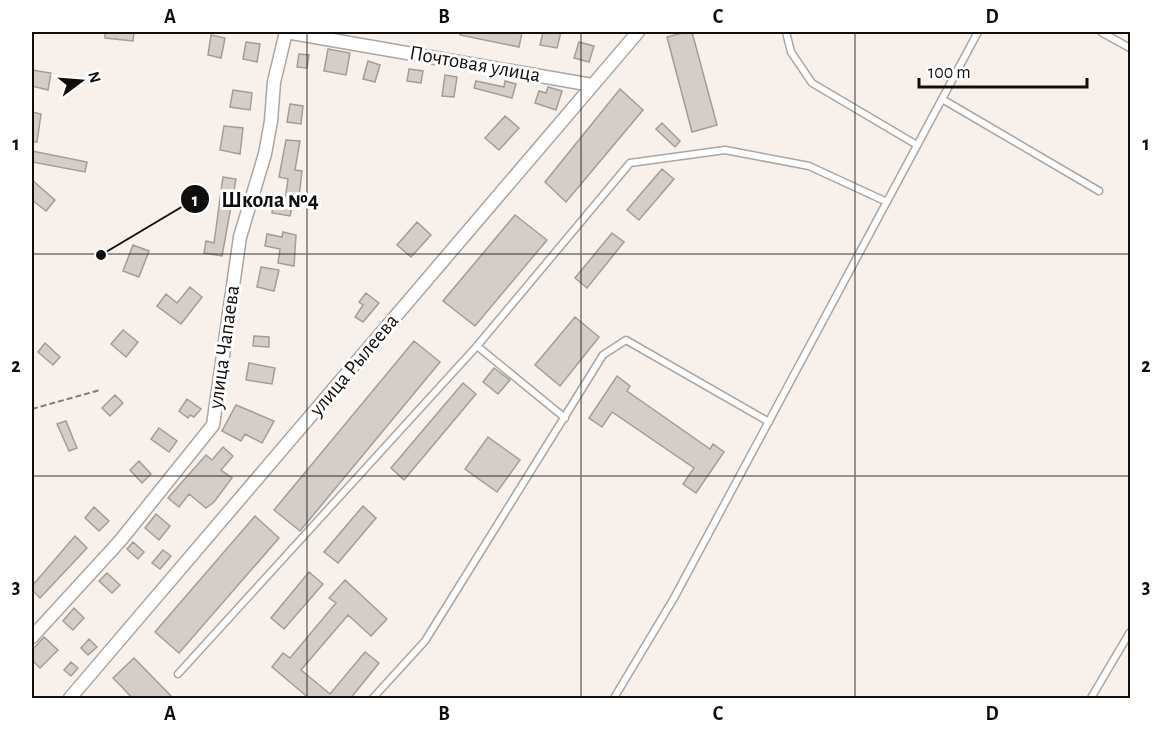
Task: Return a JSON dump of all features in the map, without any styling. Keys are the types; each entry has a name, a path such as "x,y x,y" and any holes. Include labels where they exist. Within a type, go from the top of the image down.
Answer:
{"street":[{"name":"Почтовая улица","path":"286,32 592,85"},
{"name":"улица Чапаева","path":"32,637 120,541 213,425 240,237 265,154 271,121 273,82 286,32"},
{"name":"улица Рылеева","path":"70,699 638,32"}],"lane":[{"path":"786,32 791,52 812,83 917,145"},
{"path":"614,699 674,598 978,32"},
{"path":"1101,32 1131,48"},
{"path":"942,99 1099,191"},
{"path":"178,674 477,346 630,163 724,150 808,166 887,202"},
{"path":"373,699 424,641 603,355 626,340 769,422"},
{"path":"477,346 565,418"},
{"path":"1091,699 1131,632"}],"path":[{"path":"32,409 100,390"}],"building":[{"path":"105,32 134,32 133,41 105,38"},
{"path":"460,32 522,32 519,47 460,35"},
{"path":"543,32 561,32 557,48 540,45"},
{"path":"692,32 717,125 692,132 667,37"},
{"path":"211,35 225,38 221,58 208,55"},
{"path":"246,42 260,44 257,62 243,59"},
{"path":"579,42 594,46 589,62 574,58"},
{"path":"328,49 350,53 346,75 324,71"},
{"path":"299,54 309,55 307,68 297,67"},
{"path":"368,61 380,65 375,82 363,79"},
{"path":"409,69 423,71 421,83 407,81"},
{"path":"32,70 51,73 48,90 32,86"},
{"path":"445,75 457,77 454,97 442,96"},
{"path":"476,81 504,87 505,81 516,84 512,98 474,88"},
{"path":"548,87 562,91 556,110 535,103 539,91 546,93"},
{"path":"620,89 643,110 566,202 545,182"},
{"path":"233,90 252,93 250,110 230,107"},
{"path":"290,104 303,106 301,124 287,122"},
{"path":"32,112 41,114 37,142 32,142"},
{"path":"505,116 519,128 499,150 485,138"},
{"path":"662,123 680,141 675,147 656,129"},
{"path":"224,126 243,128 240,154 220,150"},
{"path":"286,140 300,141 295,170 302,171 297,207 292,207 290,216 272,213 274,198 285,200 288,179 279,177"},
{"path":"32,151 87,162 85,172 32,162"},
{"path":"662,169 674,179 639,220 627,210"},
{"path":"223,177 236,179 222,256 204,253 206,241 214,243"},
{"path":"32,180 55,200 46,211 32,200"},
{"path":"184,191 199,194 197,205 182,202"},
{"path":"515,215 547,240 475,326 443,301"},
{"path":"417,222 431,235 411,257 397,245"},
{"path":"283,232 296,235 294,266 278,263 280,249 265,246 267,234 282,237"},
{"path":"612,233 624,242 587,288 575,278"},
{"path":"133,245 149,251 139,277 123,271"},
{"path":"261,267 279,270 274,291 257,287"},
{"path":"190,287 202,297 181,324 157,306 166,294 177,303"},
{"path":"366,293 379,303 363,322 355,317 363,305 359,302"},
{"path":"575,317 599,337 560,386 535,365"},
{"path":"123,330 138,342 126,357 111,344"},
{"path":"254,336 269,337 269,347 253,346"},
{"path":"414,341 440,362 300,531 274,510"},
{"path":"45,343 60,357 53,365 38,352"},
{"path":"249,363 275,368 272,384 246,380"},
{"path":"494,368 510,380 498,394 483,382"},
{"path":"617,376 630,386 627,391 710,449 713,444 724,452 696,493 683,484 694,468 612,412 602,427 589,418"},
{"path":"463,383 476,394 404,480 391,468"},
{"path":"115,395 123,403 110,416 102,408"},
{"path":"187,399 201,409 194,417 190,415 188,418 179,411"},
{"path":"236,405 274,421 262,443 245,434 241,441 222,431"},
{"path":"66,421 77,448 69,451 57,424"},
{"path":"159,428 177,441 169,452 151,439"},
{"path":"488,437 520,460 497,492 465,469"},
{"path":"223,447 233,456 221,470 232,478 214,502 206,508 189,494 179,507 168,498 206,455 212,460"},
{"path":"139,461 151,474 142,483 130,470"},
{"path":"363,506 376,518 338,563 324,552"},
{"path":"94,507 109,521 99,531 85,518"},
{"path":"156,514 170,526 159,540 145,528"},
{"path":"255,516 279,538 179,653 155,632"},
{"path":"75,536 87,548 40,598 32,590 32,586"},
{"path":"133,542 144,552 138,559 127,549"},
{"path":"163,550 171,556 160,569 152,563"},
{"path":"309,572 323,584 284,629 271,618"},
{"path":"107,573 120,585 112,593 99,581"},
{"path":"345,580 387,619 371,636 348,615 301,670 330,694 365,652 379,663 350,699 310,699 272,667 283,653 290,658 336,603 329,598"},
{"path":"74,608 84,618 73,630 63,621"},
{"path":"44,637 58,650 40,668 32,660 32,650"},
{"path":"89,639 97,647 88,655 81,648"},
{"path":"134,658 174,699 133,699 113,678"},
{"path":"71,662 78,668 71,676 64,670"}],"place":[{"name":"Школа №4","path":"101,255"}]}
